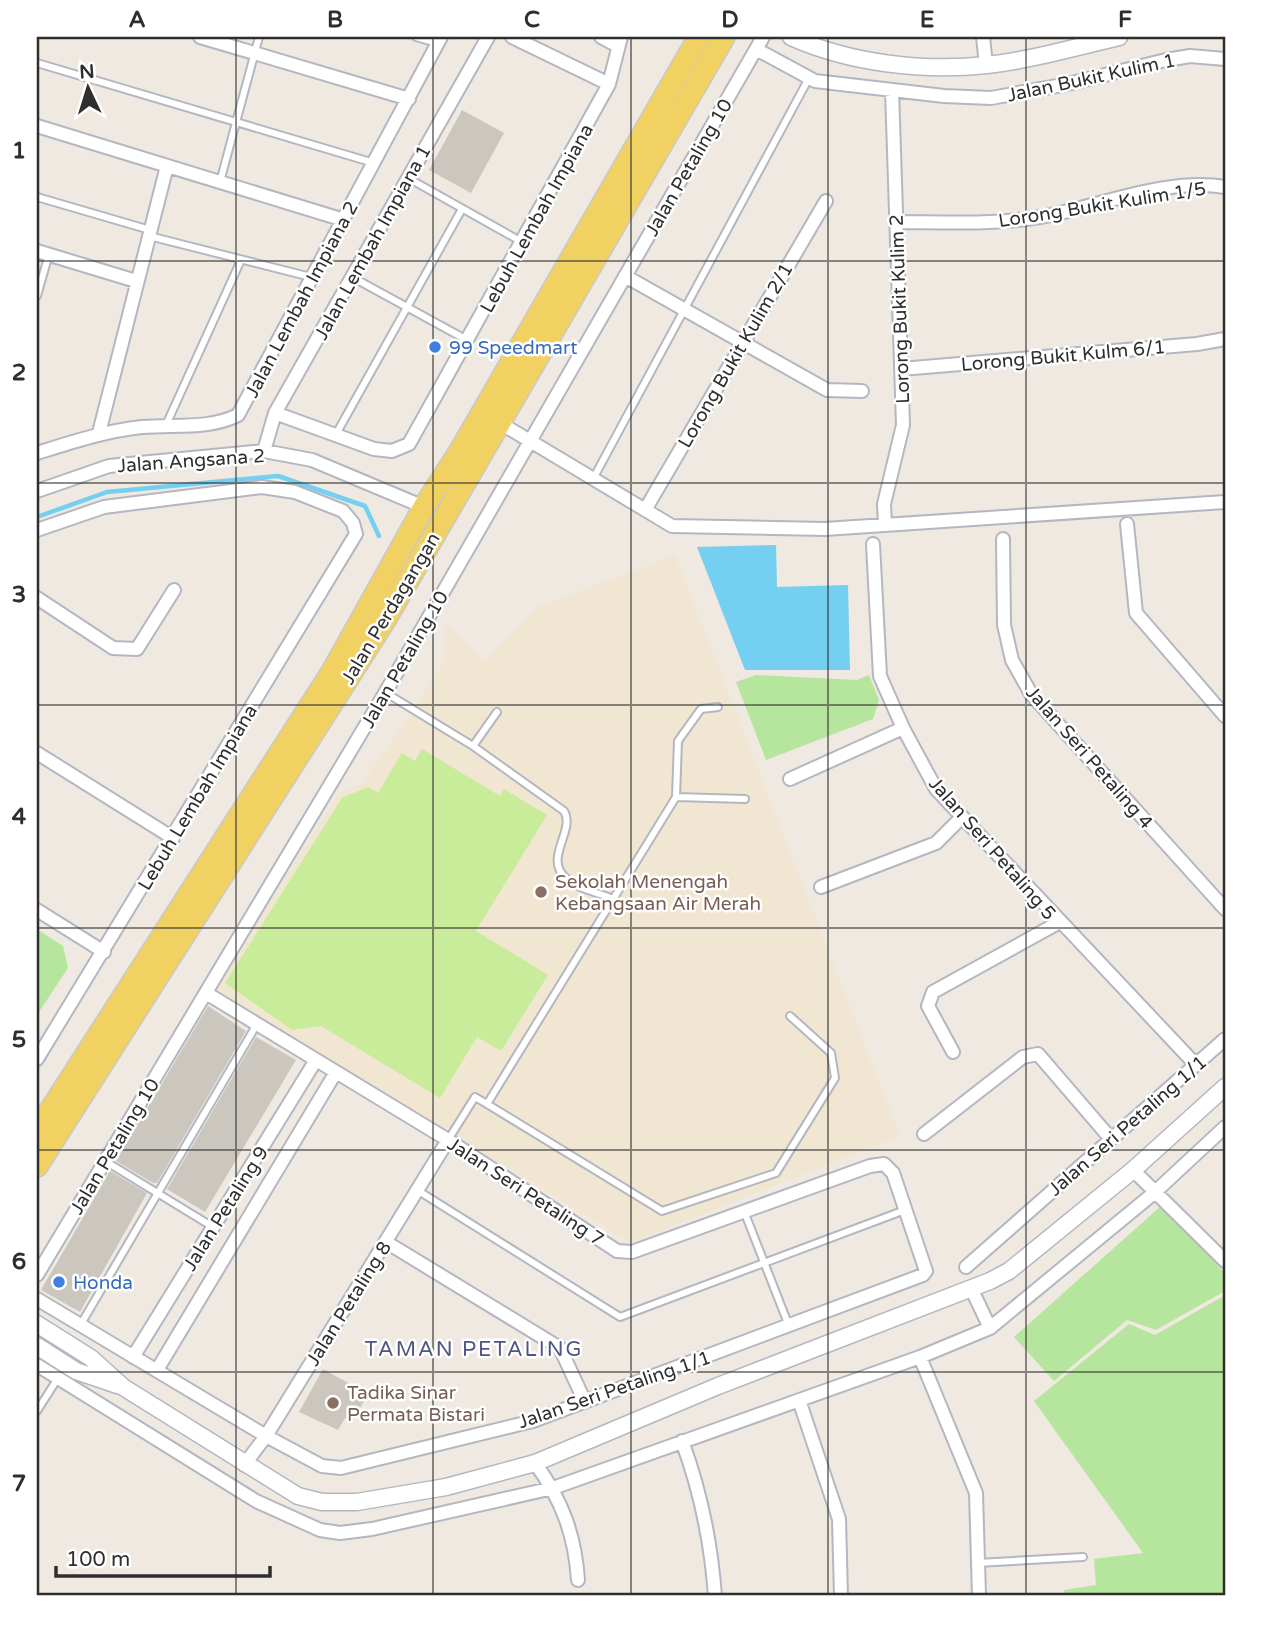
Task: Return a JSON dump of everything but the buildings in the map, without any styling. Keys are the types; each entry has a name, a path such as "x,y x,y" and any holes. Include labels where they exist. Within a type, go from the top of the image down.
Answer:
{"main road":[{"name":"Jalan Perdagangan","path":"37,1131 332,672 424,507 460,451 699,37"},
{"name":"Jalan Perdagangan","path":"37,1166 385,620 724,37"}],"street":[{"path":"200,37 409,99"},
{"name":"Jalan Lembah Impiana 1","path":"264,452 275,413 488,37"},
{"path":"512,37 609,84"},
{"path":"601,37 619,41"},
{"name":"Jalan Petaling 10","path":"37,1275 385,692 763,37"},
{"path":"791,37 813,47 881,63 986,65 1119,37"},
{"path":"983,37 986,65"},
{"name":"Jalan Lembah Impiana 2","path":"37,453 99,433 222,423 238,415 440,40"},
{"name":"Lebuh Lembah Impiana","path":"275,413 374,449 392,451 409,444 609,84 619,41"},
{"name":"Jalan Bukit Kulim 1","path":"756,49 815,81 991,98 1068,84 1166,60 1190,56 1225,59"},
{"name":"Lorong Bukit Kulim 2","path":"885,525 884,504 903,425 892,90"},
{"path":"37,126 344,220"},
{"path":"99,433 167,166"},
{"name":"Lorong Bukit Kulim 1/5","path":"895,222 991,222 1041,217 1186,187 1225,187"},
{"name":"Lorong Bukit Kulim 2/1","path":"645,510 826,201"},
{"path":"43,253 136,281"},
{"path":"625,276 827,390 862,391"},
{"name":"Lorong Bukit Kulm 6/1","path":"901,369 1197,344 1225,339"},
{"path":"500,423 672,526 825,529 1225,502"},
{"name":"Jalan Angsana 2","path":"37,491 109,466 264,452 312,460 424,507"},
{"name":"Lebuh Lembah Impiana","path":"37,530 104,508 262,487 296,492 343,511 353,523 356,534 37,1059"},
{"path":"1127,524 1136,613 1225,716"},
{"name":"Jalan Seri Petaling 4","path":"1003,539 1004,625 1012,660 1031,694 1225,909"},
{"name":"Jalan Seri Petaling 5","path":"873,544 880,676 903,729 936,789 1058,923 1196,1065"},
{"path":"37,598 113,648 137,649 174,590"},
{"path":"790,779 903,729"},
{"path":"37,753 173,838"},
{"path":"821,887 936,842 962,817"},
{"path":"37,910 104,952"},
{"path":"953,1052 928,1006 933,992 1058,923"},
{"name":"Jalan Seri Petaling 7","path":"206,993 448,1140 624,1253 870,1166"},
{"name":"Jalan Seri Petaling 1/1","path":"966,1267 1225,1039"},
{"path":"924,1133 1023,1057 1038,1054 1111,1139"},
{"name":"Jalan Petaling 9","path":"133,1357 316,1060"},
{"path":"157,1370 336,1072"},
{"path":"37,1324 91,1357 123,1387 244,1465 298,1496 322,1502 357,1502 446,1487 535,1463 718,1386 972,1290 1009,1271 1133,1170 1225,1087"},
{"path":"37,1365 256,1501 320,1530 341,1533 372,1529 553,1488 920,1357 990,1328 1154,1193 1225,1127"},
{"name":"Jalan Petaling 8","path":"244,1465 266,1436 448,1140"},
{"name":"Jalan Seri Petaling 1/1","path":"37,1299 266,1436 322,1466 341,1468 533,1421 923,1275 926,1265 907,1209 888,1166 878,1163 870,1166"},
{"path":"1133,1170 1225,1261"},
{"path":"386,1242 561,1348 585,1402"},
{"path":"972,1290 990,1328"},
{"path":"37,1346 76,1371 123,1387"},
{"path":"920,1357 976,1493 979,1596"},
{"path":"799,1400 839,1519 841,1596"},
{"path":"682,1441 697,1481 711,1542 715,1596"},
{"path":"535,1463 553,1488 574,1539 578,1580"}],"lane":[{"path":"220,182 259,37"},
{"path":"416,37 440,40"},
{"path":"37,63 374,163"},
{"path":"593,479 809,78"},
{"path":"408,178 523,243"},
{"path":"37,197 149,233 313,278"},
{"path":"335,437 462,209"},
{"path":"37,296 43,253"},
{"path":"165,427 241,260"},
{"path":"352,277 468,340"},
{"path":"385,692 473,746 564,811 567,822 557,853 559,867 566,879 613,899"},
{"path":"486,1104 676,797 678,741 701,709 718,707"},
{"path":"473,746 497,712"},
{"path":"676,797 745,799"},
{"path":"448,1140 475,1097 662,1211 776,1173 835,1078 831,1053 790,1016"},
{"path":"81,1325 257,1024"},
{"path":"105,1161 213,1227"},
{"path":"417,1190 620,1317 765,1265 907,1209"},
{"path":"744,1211 789,1326"},
{"path":"37,1411 59,1377"},
{"path":"978,1563 1083,1557"}],"shaded area":[{"name":"Sekolah Menengah Kebangsaan Air Merah","path":"675,555 900,1136 630,1243 215,990 338,794 363,783 443,665 446,624 485,661 536,608"}],"green space":[{"path":"756,675 857,680 869,675 879,700 873,719 766,760 736,682"},
{"path":"422,749 500,796 504,789 547,815 476,931 548,975 501,1051 477,1037 440,1098 321,1026 292,1030 225,983 342,798 368,787 378,793 402,753 415,761"},
{"path":"37,929 63,946 68,968 37,1015"},
{"path":"1161,1206 1225,1273 1225,1291 1156,1330 1127,1320 1054,1381 1014,1337"},
{"path":"1222,1297 1225,1300 1225,1596 1064,1596 1064,1590 1096,1585 1094,1559 1143,1553 1034,1401 1129,1324 1155,1335"}],"water":[{"path":"776,545 777,587 848,585 850,670 745,670 697,547"}],"waterway":[{"path":"37,517 107,492 278,476 365,506 379,536"}],"place":[{"name":"99 Speedmart","path":"435,347"},
{"name":"Sekolah Menengah Kebangsaan Air Merah","path":"541,892"},
{"name":"Honda","path":"59,1282"},
{"name":"Tadika Sinar Permata Bistari","path":"333,1403"}],"district":[{"name":"TAMAN PETALING","path":"474,1349"}]}
